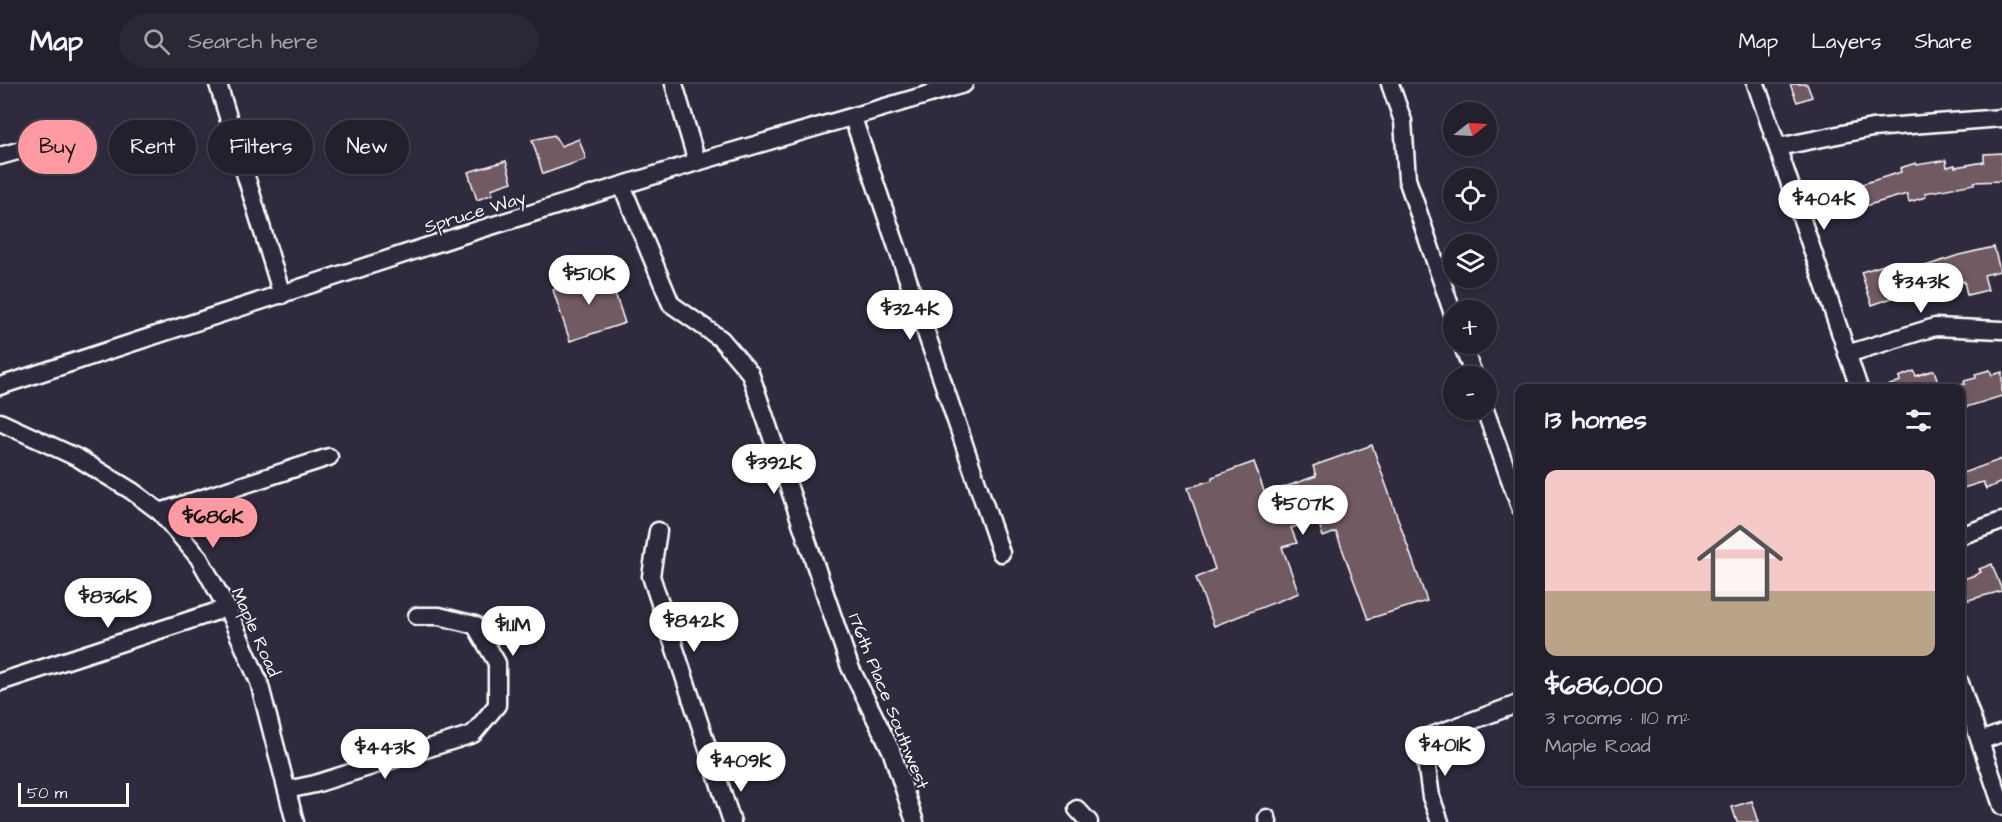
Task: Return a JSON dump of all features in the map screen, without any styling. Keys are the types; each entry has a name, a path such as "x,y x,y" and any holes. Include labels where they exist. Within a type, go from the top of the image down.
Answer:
{"street":[{"path":"218,84 282,295"},
{"path":"674,84 697,162"},
{"name":"Spruce Way","path":"0,386 459,236 697,162 964,84"},
{"path":"1390,84 1403,121 1407,179 1448,300"},
{"path":"1756,84 1858,384"},
{"path":"853,118 1000,553"},
{"path":"1778,147 1872,128 2002,118"},
{"path":"0,156 18,151"},
{"name":"176th Place Southwest","path":"622,186 671,304 721,339 750,373 850,667 891,750 915,822"},
{"path":"1847,354 1935,327 2002,330"},
{"path":"1489,420 1515,493"},
{"name":"Maple Road","path":"0,422 78,458 132,491 160,512 199,558 227,608 259,682 295,822"},
{"path":"160,512 329,457"},
{"path":"1965,534 2002,521"},
{"path":"658,531 651,576 732,822"},
{"path":"0,682 227,608"},
{"path":"287,790 315,784 473,734 497,705 497,663 475,625 439,616 417,616"},
{"path":"1965,698 2002,806"},
{"path":"1440,822 1431,797 1423,739 1515,705"},
{"path":"1980,741 2002,733"},
{"path":"1077,809 1089,822"}],"building":[{"path":"1790,84 1807,84 1812,97 1797,102"},
{"path":"554,135 561,146 579,139 586,159 543,174 532,140"},
{"path":"2002,153 2002,181 1974,182 1974,184 1925,193 1926,197 1909,202 1907,194 1844,212 1843,207 1837,209 1830,186 1847,181 1849,188 1901,172 1900,168 1916,163 1917,165 1946,160 1947,167 1955,165 1955,167 1984,162 1984,154"},
{"path":"506,161 512,182 491,189 493,194 477,200 468,172"},
{"path":"1994,247 2000,271 1984,275 1988,290 1967,295 1964,281 1937,290 1936,285 1920,291 1918,283 1890,291 1892,298 1872,305 1861,272 1897,261 1901,274 1959,255"},
{"path":"608,272 625,323 570,341 553,290"},
{"path":"1934,370 1939,384 1892,384 1900,381 1899,377 1914,371 1916,376"},
{"path":"1990,370 1992,375 2002,372 2002,396 1965,407 1964,381 1976,378 1975,374"},
{"path":"1372,445 1427,601 1368,619 1336,532 1323,537 1318,520 1291,528 1297,543 1282,547 1299,593 1214,626 1196,578 1215,569 1188,488 1254,462 1265,494 1316,476 1313,466"},
{"path":"2002,459 2002,482 1986,489 1983,482 1965,487 1965,472"},
{"path":"1992,564 2002,591 1968,600 1965,579 1981,572 1979,569"},
{"path":"1752,801 1759,822 1737,822 1732,807"}]}
